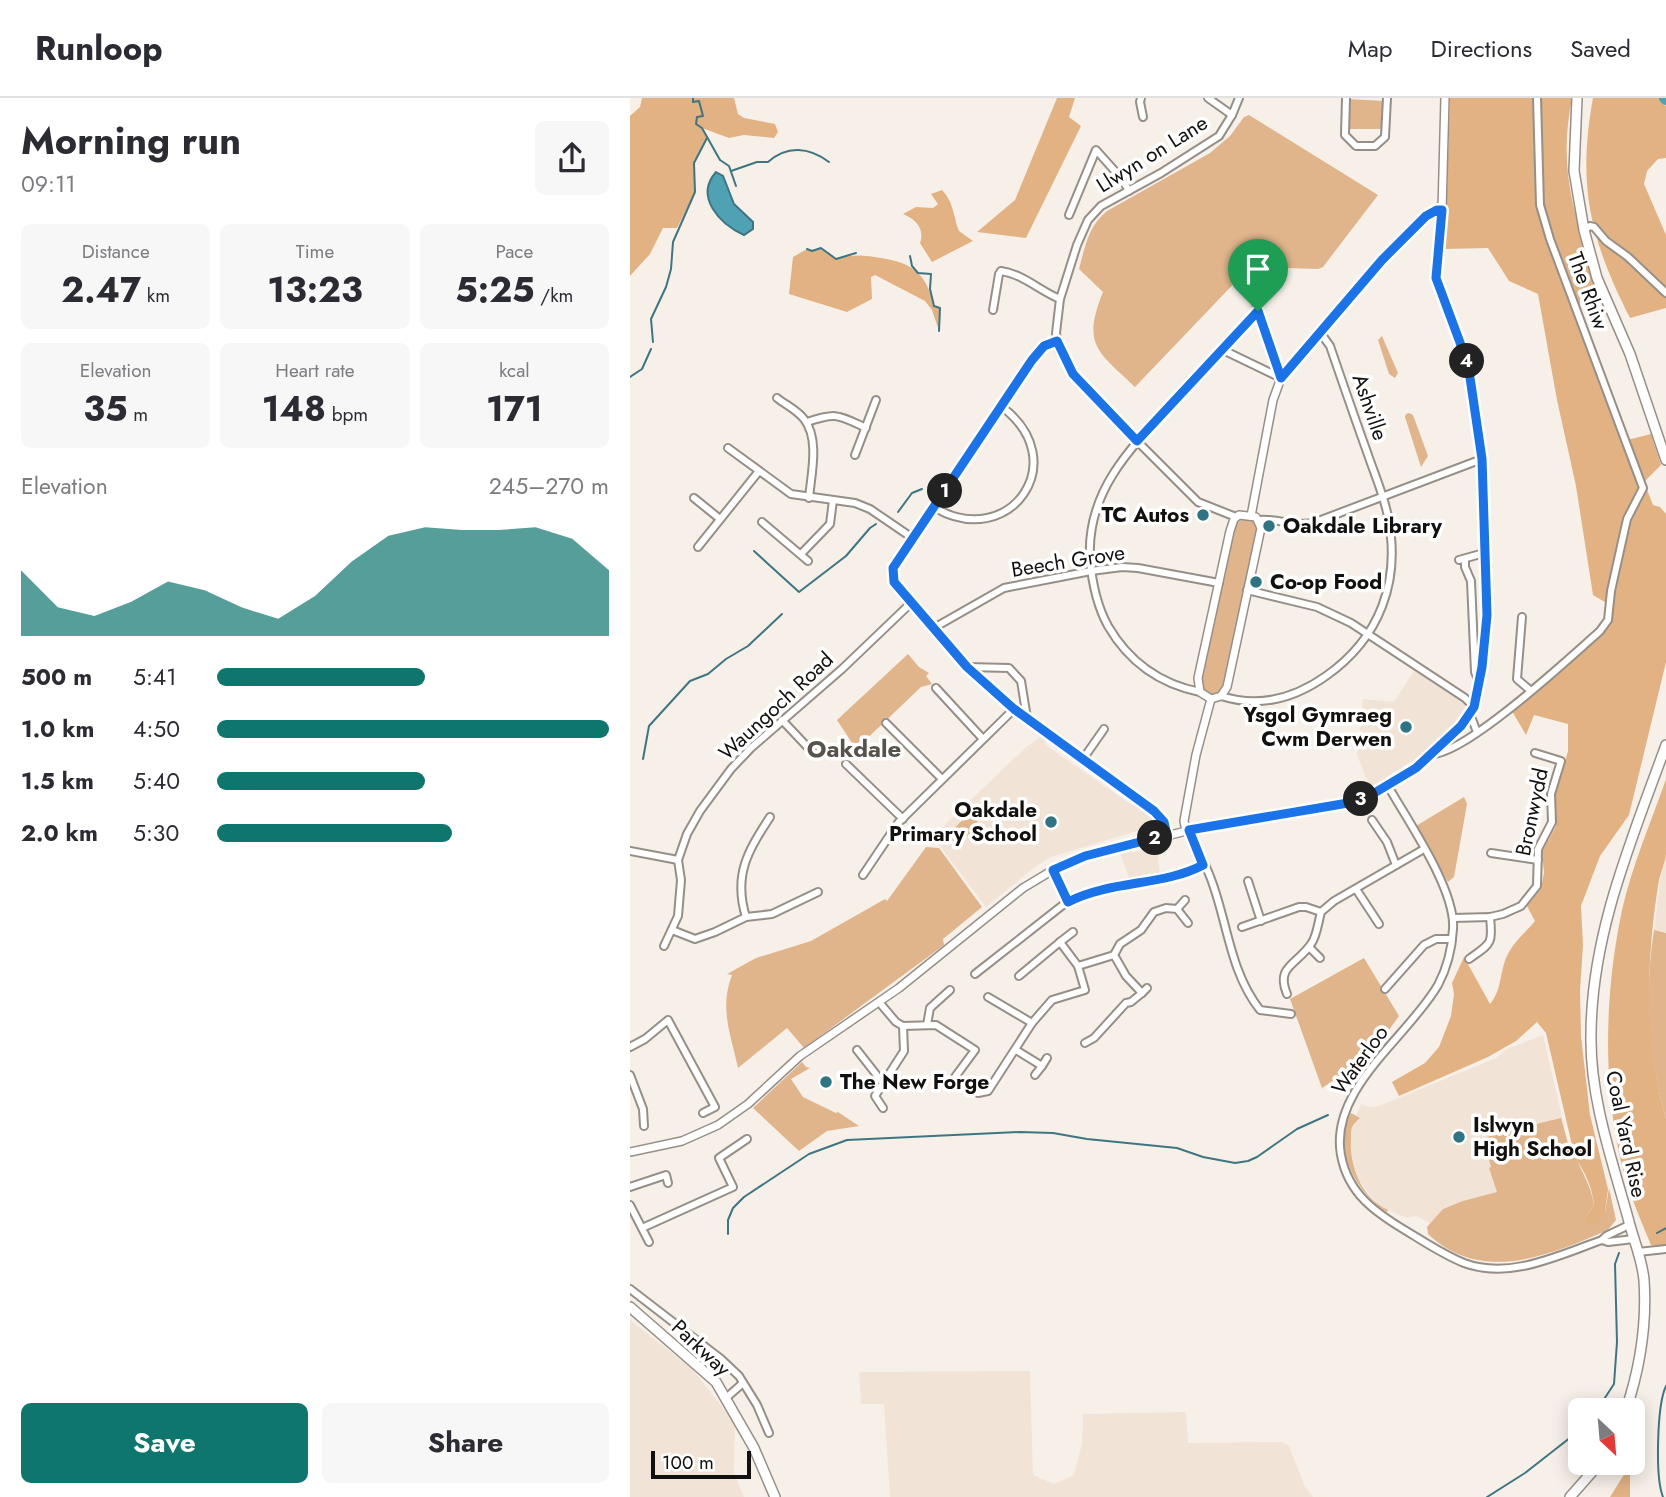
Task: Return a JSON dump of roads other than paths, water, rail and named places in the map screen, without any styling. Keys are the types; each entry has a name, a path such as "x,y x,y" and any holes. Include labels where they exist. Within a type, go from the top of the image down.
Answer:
{"main road":[{"path":"1577,98 1574,171 1584,230 1597,278 1630,354 1666,460"},
{"name":"Coal Yard Rise","path":"1630,1398 1644,1334 1643,1278 1639,1252 1629,1224 1597,1095 1591,1037 1597,964 1611,900 1666,745"},
{"name":"Parkway","path":"630,1307 716,1382 754,1448 775,1497"},
{"path":"1570,1497 1589,1475"}],"street":[{"path":"1141,98 1143,117"},
{"path":"1208,98 1232,115"},
{"name":"Llwyn on Lane","path":"1236,517 1198,502 1073,374 1057,341 1060,299 1088,220 1101,206 1200,150 1219,136 1239,98"},
{"path":"1346,98 1345,135 1356,146 1375,146 1385,137 1387,98"},
{"path":"630,1152 682,1140 718,1125 748,1104 800,1056 879,1002 1023,888 1053,870 1085,856 1187,830 1348,803 1388,786 1416,768 1472,710 1480,684 1487,615 1482,459 1468,364 1436,278 1442,210 1445,98"},
{"name":"The Rhiw","path":"1531,691 1600,632 1608,620 1611,591 1627,519 1643,488 1550,239 1540,205 1537,98"},
{"path":"1069,215 1096,150 1129,191"},
{"path":"1251,516 1273,401 1281,378 1382,260 1426,216 1442,210"},
{"path":"1584,230 1590,226 1594,227 1606,241 1628,257 1666,293"},
{"path":"1248,270 1258,311 1281,378"},
{"path":"993,310 1001,271 1018,276 1042,292 1060,299"},
{"path":"1258,311 1137,441 1116,467 1099,500 1091,530 1091,571 1104,618 1127,652 1169,683 1200,692 1211,699 1221,696 1227,687 1261,528 1259,520"},
{"name":"Ashville","path":"1221,696 1243,701 1265,701 1300,692 1338,666 1368,633 1389,593 1391,530 1330,346 1320,332"},
{"path":"1057,341 1038,352 893,568 894,582 967,667 1014,709 1154,811 1164,822 1167,835"},
{"path":"1223,350 1281,378"},
{"path":"777,398 807,422 813,452 809,498"},
{"path":"855,455 876,400"},
{"path":"935,508 973,522 1001,513 1022,495 1034,468 1032,447 1023,427 1002,407"},
{"path":"807,422 828,415 839,416 866,428"},
{"path":"728,448 791,494 846,500 870,509 914,539"},
{"path":"1200,692 1198,678 1231,524 1236,517 1244,514 1259,520 1306,524 1482,459"},
{"path":"698,547 759,471"},
{"path":"694,498 720,519"},
{"path":"801,554 830,524 832,500"},
{"path":"762,522 808,561"},
{"path":"1480,684 1475,671 1471,580 1462,560 1484,553"},
{"name":"Beech Grove","path":"932,629 1004,589 1091,571 1138,568 1219,583"},
{"path":"1247,590 1318,607 1368,633 1465,698 1472,710 1477,732"},
{"name":"Waungoch Road","path":"664,946 672,930 680,900 678,860 687,834 713,793 751,748 842,669 911,603"},
{"path":"1432,754 1446,751 1477,732 1531,691 1517,679 1522,617"},
{"path":"967,667 1009,668 1021,681 1027,719"},
{"path":"936,688 983,739"},
{"path":"1211,699 1196,755 1184,821 1211,878 1237,969 1252,1000 1260,1010 1291,1014"},
{"path":"863,875 903,819 1014,709"},
{"path":"782,720 815,755"},
{"path":"886,723 942,779"},
{"path":"1083,759 1104,729"},
{"name":"Bronwydd","path":"1453,918 1503,914 1521,906 1537,886 1538,849 1552,822 1551,794 1561,761 1535,753"},
{"path":"846,764 903,819"},
{"name":"Waterloo","path":"1388,786 1445,886 1453,918 1452,939 1445,970 1437,986 1360,1084 1347,1106 1340,1135 1341,1155 1348,1178 1365,1203 1378,1213 1452,1258 1478,1267 1511,1268 1602,1240 1629,1224"},
{"path":"746,917 741,901 743,868 748,853 770,817"},
{"path":"1372,820 1387,842 1396,865"},
{"path":"1287,995 1283,985 1285,971 1309,947 1315,936 1321,912 1424,849"},
{"path":"630,851 678,860"},
{"path":"1491,853 1538,860"},
{"path":"975,974 1068,902 1108,887 1184,873 1203,865"},
{"path":"1053,870 1068,902"},
{"path":"1248,881 1261,920"},
{"path":"1356,889 1379,923"},
{"path":"672,930 695,939 746,917 772,914 818,892"},
{"path":"1177,909 1185,900"},
{"path":"1242,927 1299,907 1321,912"},
{"path":"1079,966 1114,955 1119,944 1141,930 1154,912 1166,908 1177,909 1188,923"},
{"path":"1469,958 1488,945 1492,937 1490,917"},
{"path":"1019,976 1073,932"},
{"path":"1385,989 1424,945 1436,939 1452,939"},
{"path":"879,1002 896,1022 903,1026 936,1026 975,1050 955,1077 978,1093 988,1091 1032,1023 1052,1000 1085,990 1079,966 1060,942"},
{"path":"1309,947 1320,958"},
{"path":"1085,1043 1094,1038 1126,1003 1131,1002 1144,990 1126,975 1114,955"},
{"path":"927,1025 930,1008 950,990"},
{"path":"988,997 1032,1023"},
{"path":"663,1012 718,1107 703,1113"},
{"path":"630,1047 645,1039 668,1020"},
{"path":"883,1108 875,1096 904,1051 903,1026"},
{"path":"857,1049 884,1083"},
{"path":"1016,1050 1042,1066"},
{"path":"1035,1074 1047,1058"},
{"path":"630,1074 643,1109 644,1125"},
{"path":"642,1227 733,1187 719,1158 747,1139"},
{"path":"630,1187 666,1175 668,1182"},
{"path":"630,1205 649,1242"},
{"name":"Waterloo","path":"1602,1240 1608,1242 1634,1239"},
{"path":"1639,1252 1666,1249"},
{"path":"630,1289 721,1359 743,1383 757,1405 769,1433"},
{"path":"726,1398 743,1383"}],"water":[{"path":"716,172 723,176 734,204 753,222 753,229 744,235 719,217 709,200 710,181"}],"waterway":[{"path":"693,98 693,102 699,101 703,116 697,117 696,124 702,128 720,160 729,166 736,186"},
{"path":"653,342 651,319 666,287 671,269 673,242 695,192 694,163 707,138"},
{"path":"731,171 757,162 768,162 783,153 798,150 814,153 829,162"},
{"path":"807,249 812,251 821,248 836,259 856,253"},
{"path":"910,256 912,266 918,273 931,274 930,289 934,306 940,308 939,331"},
{"path":"630,377 642,369 651,349"},
{"path":"898,512 912,493 922,489"},
{"path":"754,551 799,592 846,556 876,524"},
{"path":"643,759 649,726 690,681 708,674 748,646 782,614"},
{"path":"728,1234 728,1220 733,1208 744,1197 809,1154 847,1140 1020,1132 1053,1133 1177,1148 1203,1157 1235,1163 1257,1157 1297,1129 1328,1115"},
{"path":"1657,1233 1666,1228"},
{"path":"1605,1398 1614,1384 1617,1342 1615,1264 1619,1253"},
{"path":"1663,1497 1658,1441 1666,1386"},
{"path":"1487,1497 1525,1473 1568,1439"}],"place":[{"name":"TC Autos","path":"1203,515"},
{"name":"Oakdale Library","path":"1269,526"},
{"name":"Co-op Food","path":"1256,582"},
{"name":"Ysgol Gymraeg Cwm Derwen","path":"1406,727"},
{"name":"Oakdale Primary School","path":"1051,822"},
{"name":"The New Forge","path":"826,1082"},
{"name":"Islwyn High School","path":"1459,1137"}],"district":[{"name":"Oakdale","path":"854,748"}]}
